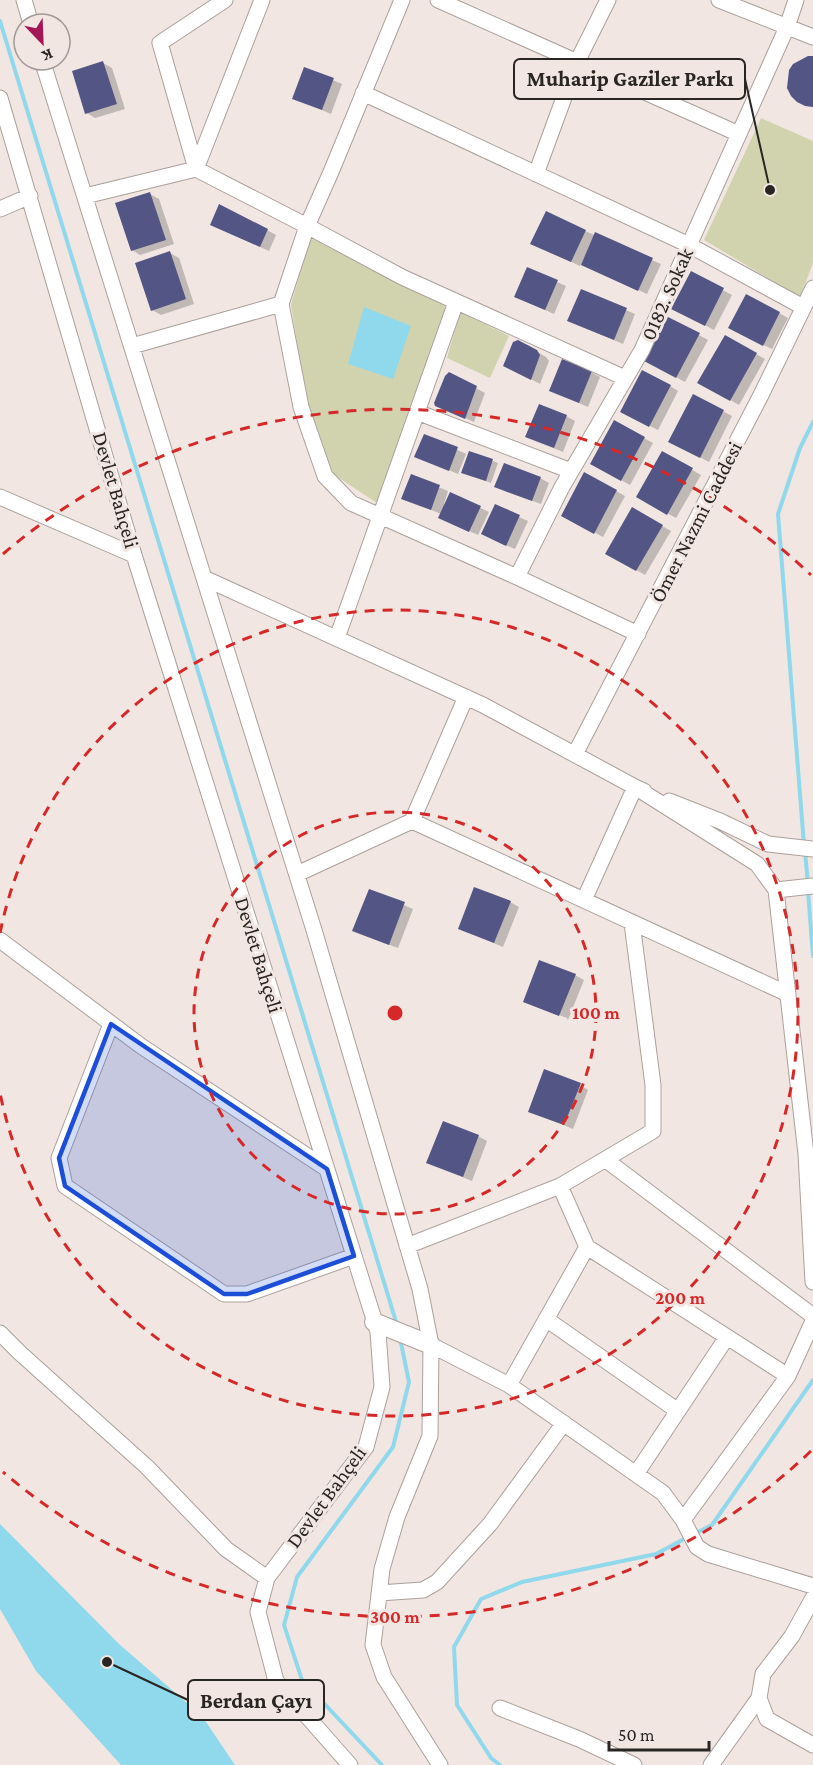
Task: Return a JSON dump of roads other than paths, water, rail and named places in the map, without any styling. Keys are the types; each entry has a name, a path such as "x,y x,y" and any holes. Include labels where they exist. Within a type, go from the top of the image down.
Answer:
{"main road":[{"path":"374,1322 431,1345"}],"street":[{"path":"196,169 160,43 225,0"},
{"path":"196,169 262,0"},
{"path":"402,0 307,226 281,304 301,407 325,476 351,503 638,634"},
{"path":"438,0 739,134"},
{"path":"536,174 577,62 608,0"},
{"path":"719,0 813,37"},
{"name":"0182. Sokak","path":"517,577 571,471 642,350 787,27 796,0"},
{"path":"46,72 297,874 420,1289 431,1345 430,1436 397,1517 382,1569 373,1645 384,1677 440,1765"},
{"path":"363,93 689,245 803,307"},
{"name":"Devlet Bahçeli","path":"0,98 3,121 30,196 134,555 378,1332 382,1388 366,1447 267,1578 258,1612 276,1681 350,1765"},
{"path":"85,196 196,169 402,277 626,378"},
{"path":"0,209 30,196"},
{"name":"Ömer Nazmi Caddesi","path":"575,754 761,395 813,288"},
{"path":"337,638 456,302"},
{"path":"132,346 281,304"},
{"path":"417,412 571,471"},
{"path":"0,497 134,555"},
{"path":"204,578 466,697 635,787 756,864 776,890 806,1154 813,1282"},
{"path":"297,874 412,821 466,697"},
{"path":"635,787 720,821 768,844 813,849"},
{"path":"584,900 635,787"},
{"path":"412,821 788,994"},
{"path":"776,890 813,886"},
{"path":"408,1246 560,1186 653,1131 653,1085 632,922"},
{"path":"0,940 141,1046 327,1169"},
{"path":"111,1024 59,1158 65,1186 224,1294 247,1294 354,1256"},
{"path":"606,1160 813,1316"},
{"path":"560,1186 587,1247 788,1376"},
{"path":"509,1385 587,1247"},
{"path":"546,1319 678,1411"},
{"path":"683,1520 788,1376 813,1321"},
{"path":"0,1333 147,1467 226,1549 267,1578"},
{"path":"636,1474 727,1337"},
{"path":"431,1345 509,1385 663,1493 683,1520 697,1547 708,1554 813,1586"},
{"path":"379,1593 423,1590 437,1582 490,1524 564,1424"},
{"path":"711,1765 759,1698 764,1674 792,1636 813,1598"},
{"path":"759,1698 767,1719 813,1745"},
{"path":"500,1708 579,1739 634,1765"}],"water":[{"path":"364,307 411,326 393,379 348,364"},
{"path":"0,1524 119,1644 202,1716 235,1765 121,1765 36,1671 0,1609"}],"waterway":[{"path":"0,21 397,1325"},
{"path":"804,845 778,514 800,448 813,422"},
{"path":"805,852 808,884"},
{"path":"808,891 813,956"},
{"path":"382,1765 302,1680 284,1625 297,1577 393,1447 409,1382 400,1338"},
{"path":"694,1534 712,1525 813,1380"},
{"path":"500,1765 491,1758 457,1705 454,1647 481,1599 522,1582 656,1554 688,1537"}],"place":[{"name":"Muharip Gaziler Parkı","path":"770,190"},
{"name":"Berdan Çayı","path":"107,1662"}]}
